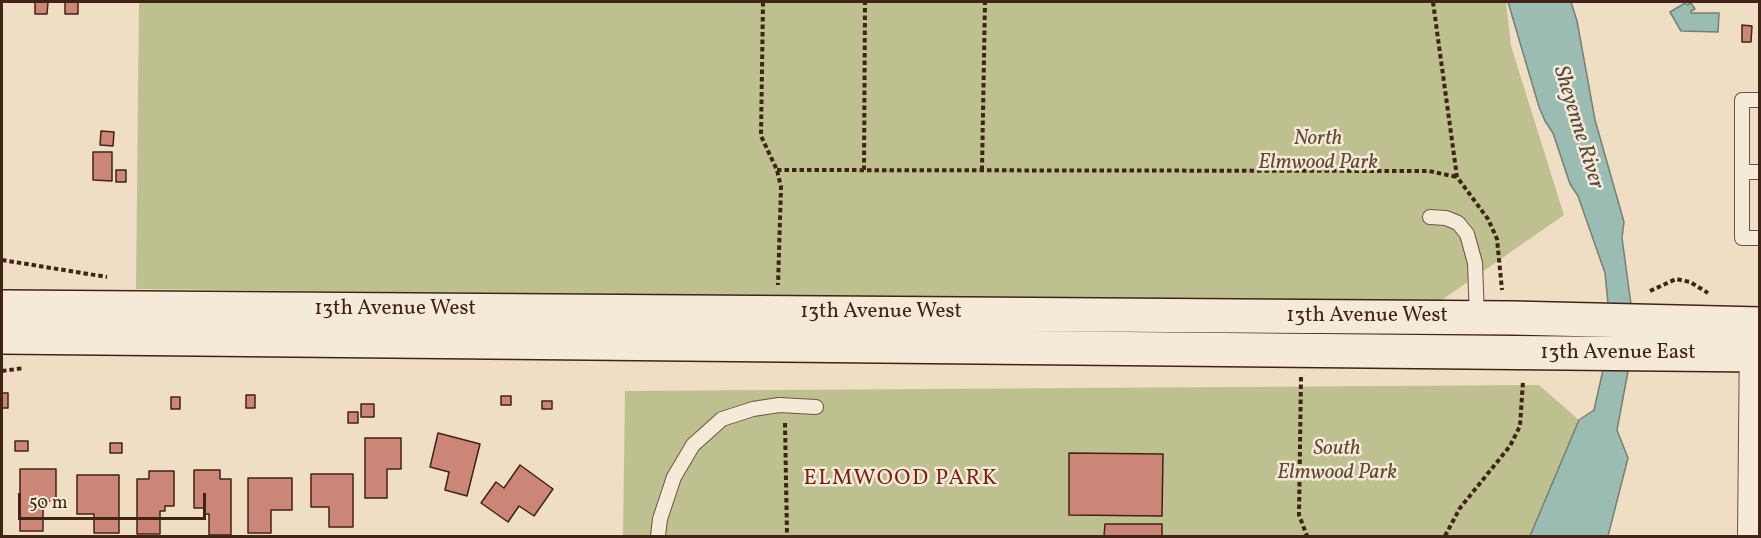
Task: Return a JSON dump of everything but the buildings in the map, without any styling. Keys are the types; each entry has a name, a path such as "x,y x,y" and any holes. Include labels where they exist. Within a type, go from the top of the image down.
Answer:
{"street":[{"name":"13th Avenue West","path":"2,307 1756,339"},
{"name":"13th Avenue West","path":"2,338 807,345 1477,335"},
{"path":"1750,537 1756,339"}],"lane":[{"path":"1760,100 1742,100 1742,238 1760,238"},
{"path":"1742,172 1760,172"},
{"path":"1430,217 1446,218 1458,223 1467,234 1475,263 1477,335"},
{"path":"658,537 660,519 674,477 693,445 722,420 753,409 779,405 816,407"}],"path":[{"path":"763,2 761,136 777,170 781,187 778,285"},
{"path":"864,170 865,2"},
{"path":"982,170 985,2"},
{"path":"1434,2 1457,177 1488,219 1497,239 1502,290"},
{"path":"777,170 1429,171 1457,177"},
{"path":"1302,367 1299,515 1307,537"},
{"path":"1445,537 1460,508 1510,446 1520,426 1523,380"},
{"path":"779,405 786,425 787,537"}],"green space":[{"name":"North Elmwood Park","path":"139,2 1506,2 1511,46 1564,215 1436,304 136,289"},
{"name":"South Elmwood Park","path":"1539,385 1579,420 1530,536 623,536 625,391"}],"water":[{"name":"Sheyenne River","path":"1508,2 1571,2 1577,21 1595,120 1624,222 1622,238 1635,334 1617,430 1628,458 1608,536 1530,536 1579,420 1594,410 1611,334 1605,273 1578,196 1570,184 1553,133 1539,107"},
{"path":"1685,3 1687,5 1691,3 1695,9 1691,13 1719,13 1718,32 1681,31 1670,12"}],"district":[{"name":"ELMWOOD PARK","path":"901,480"}]}
